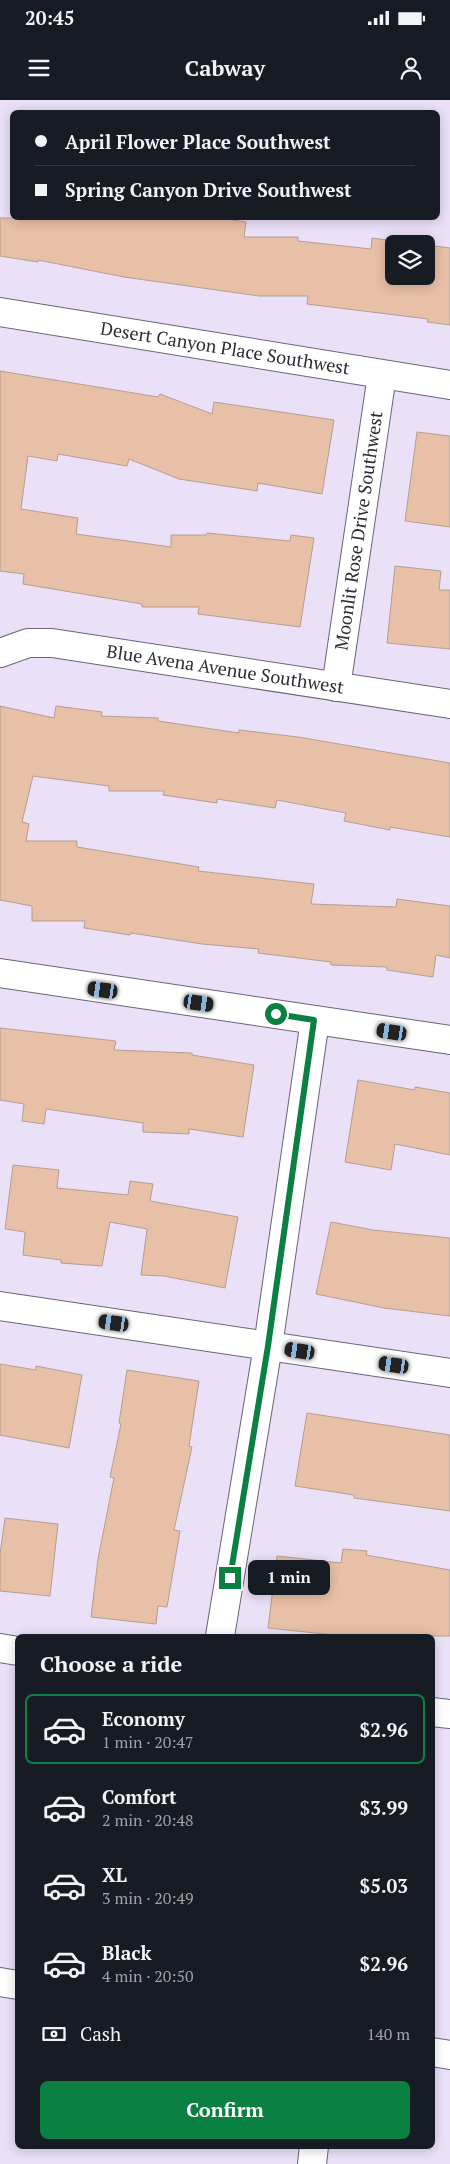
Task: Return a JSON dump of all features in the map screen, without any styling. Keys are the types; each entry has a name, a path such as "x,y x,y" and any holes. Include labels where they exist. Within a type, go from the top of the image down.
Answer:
{"street":[{"name":"Desert Canyon Place Southwest","path":"0,312 382,375 450,384"},
{"name":"Moonlit Rose Drive Southwest","path":"336,687 382,375"},
{"name":"Blue Avena Avenue Southwest","path":"0,653 28,643 52,643 450,704"},
{"path":"0,973 450,1040"},
{"path":"220,1634 268,1346 314,1020"},
{"path":"0,1306 450,1373"},
{"path":"0,1648 15,1650"},
{"path":"435,1712 450,1714"},
{"path":"0,1983 15,1985"},
{"path":"435,2052 450,2055"},
{"path":"312,2164 314,2149"}],"building":[{"path":"0,218 10,218 10,220 232,220 246,222 244,237 298,237 298,241 371,249 372,238 385,240 385,285 435,285 435,246 450,248 450,325 427,322 428,319 307,304 308,296 259,296 124,277 38,260 38,262 0,256"},
{"path":"0,371 158,397 160,394 212,414 214,402 334,420 322,494 258,483 257,491 179,479 129,459 127,466 58,454 57,461 28,456 21,509 78,518 76,534 171,547 171,535 206,535 207,533 290,541 291,535 314,538 300,627 198,614 199,607 142,607 142,604 23,584 24,574 0,571"},
{"path":"417,432 450,436 450,527 405,521"},
{"path":"395,566 441,571 439,590 450,590 450,649 387,643"},
{"path":"0,706 54,718 56,706 102,712 101,716 158,718 158,721 239,733 239,730 298,737 450,763 450,837 390,827 390,830 344,821 346,813 277,800 275,808 217,799 217,803 163,795 164,791 109,791 109,786 33,776 22,822 29,824 26,841 77,841 77,847 199,867 198,871 314,884 311,904 396,907 397,899 450,906 450,958 436,955 433,977 387,970 387,967 331,965 331,962 258,953 259,949 202,944 84,928 85,921 32,921 32,906 0,900"},
{"path":"0,1028 116,1041 114,1050 192,1053 192,1055 254,1065 243,1137 189,1129 189,1134 143,1132 143,1123 46,1109 44,1124 22,1121 24,1104 0,1100"},
{"path":"358,1080 415,1090 415,1087 450,1093 450,1155 395,1144 391,1170 345,1162"},
{"path":"13,1165 59,1170 57,1188 128,1195 130,1181 153,1184 150,1201 238,1217 225,1288 164,1276 141,1275 147,1229 110,1222 102,1266 61,1263 61,1260 23,1255 25,1232 5,1229"},
{"path":"331,1222 373,1230 450,1238 450,1316 384,1308 316,1294"},
{"path":"0,1364 36,1370 36,1366 82,1375 69,1448 0,1435"},
{"path":"127,1370 199,1381 189,1446 192,1447 174,1530 180,1531 167,1607 158,1606 156,1624 91,1617 98,1559 114,1478 110,1477 121,1424 119,1423"},
{"path":"307,1413 450,1435 450,1511 354,1498 354,1495 295,1486"},
{"path":"5,1518 58,1524 50,1596 0,1591 0,1554"},
{"path":"343,1549 367,1551 366,1555 450,1570 450,1636 435,1636 435,1634 325,1634 268,1628 277,1556 341,1563"}],"route":[{"path":"230,1578 268,1346 314,1020 276,1014"}]}
